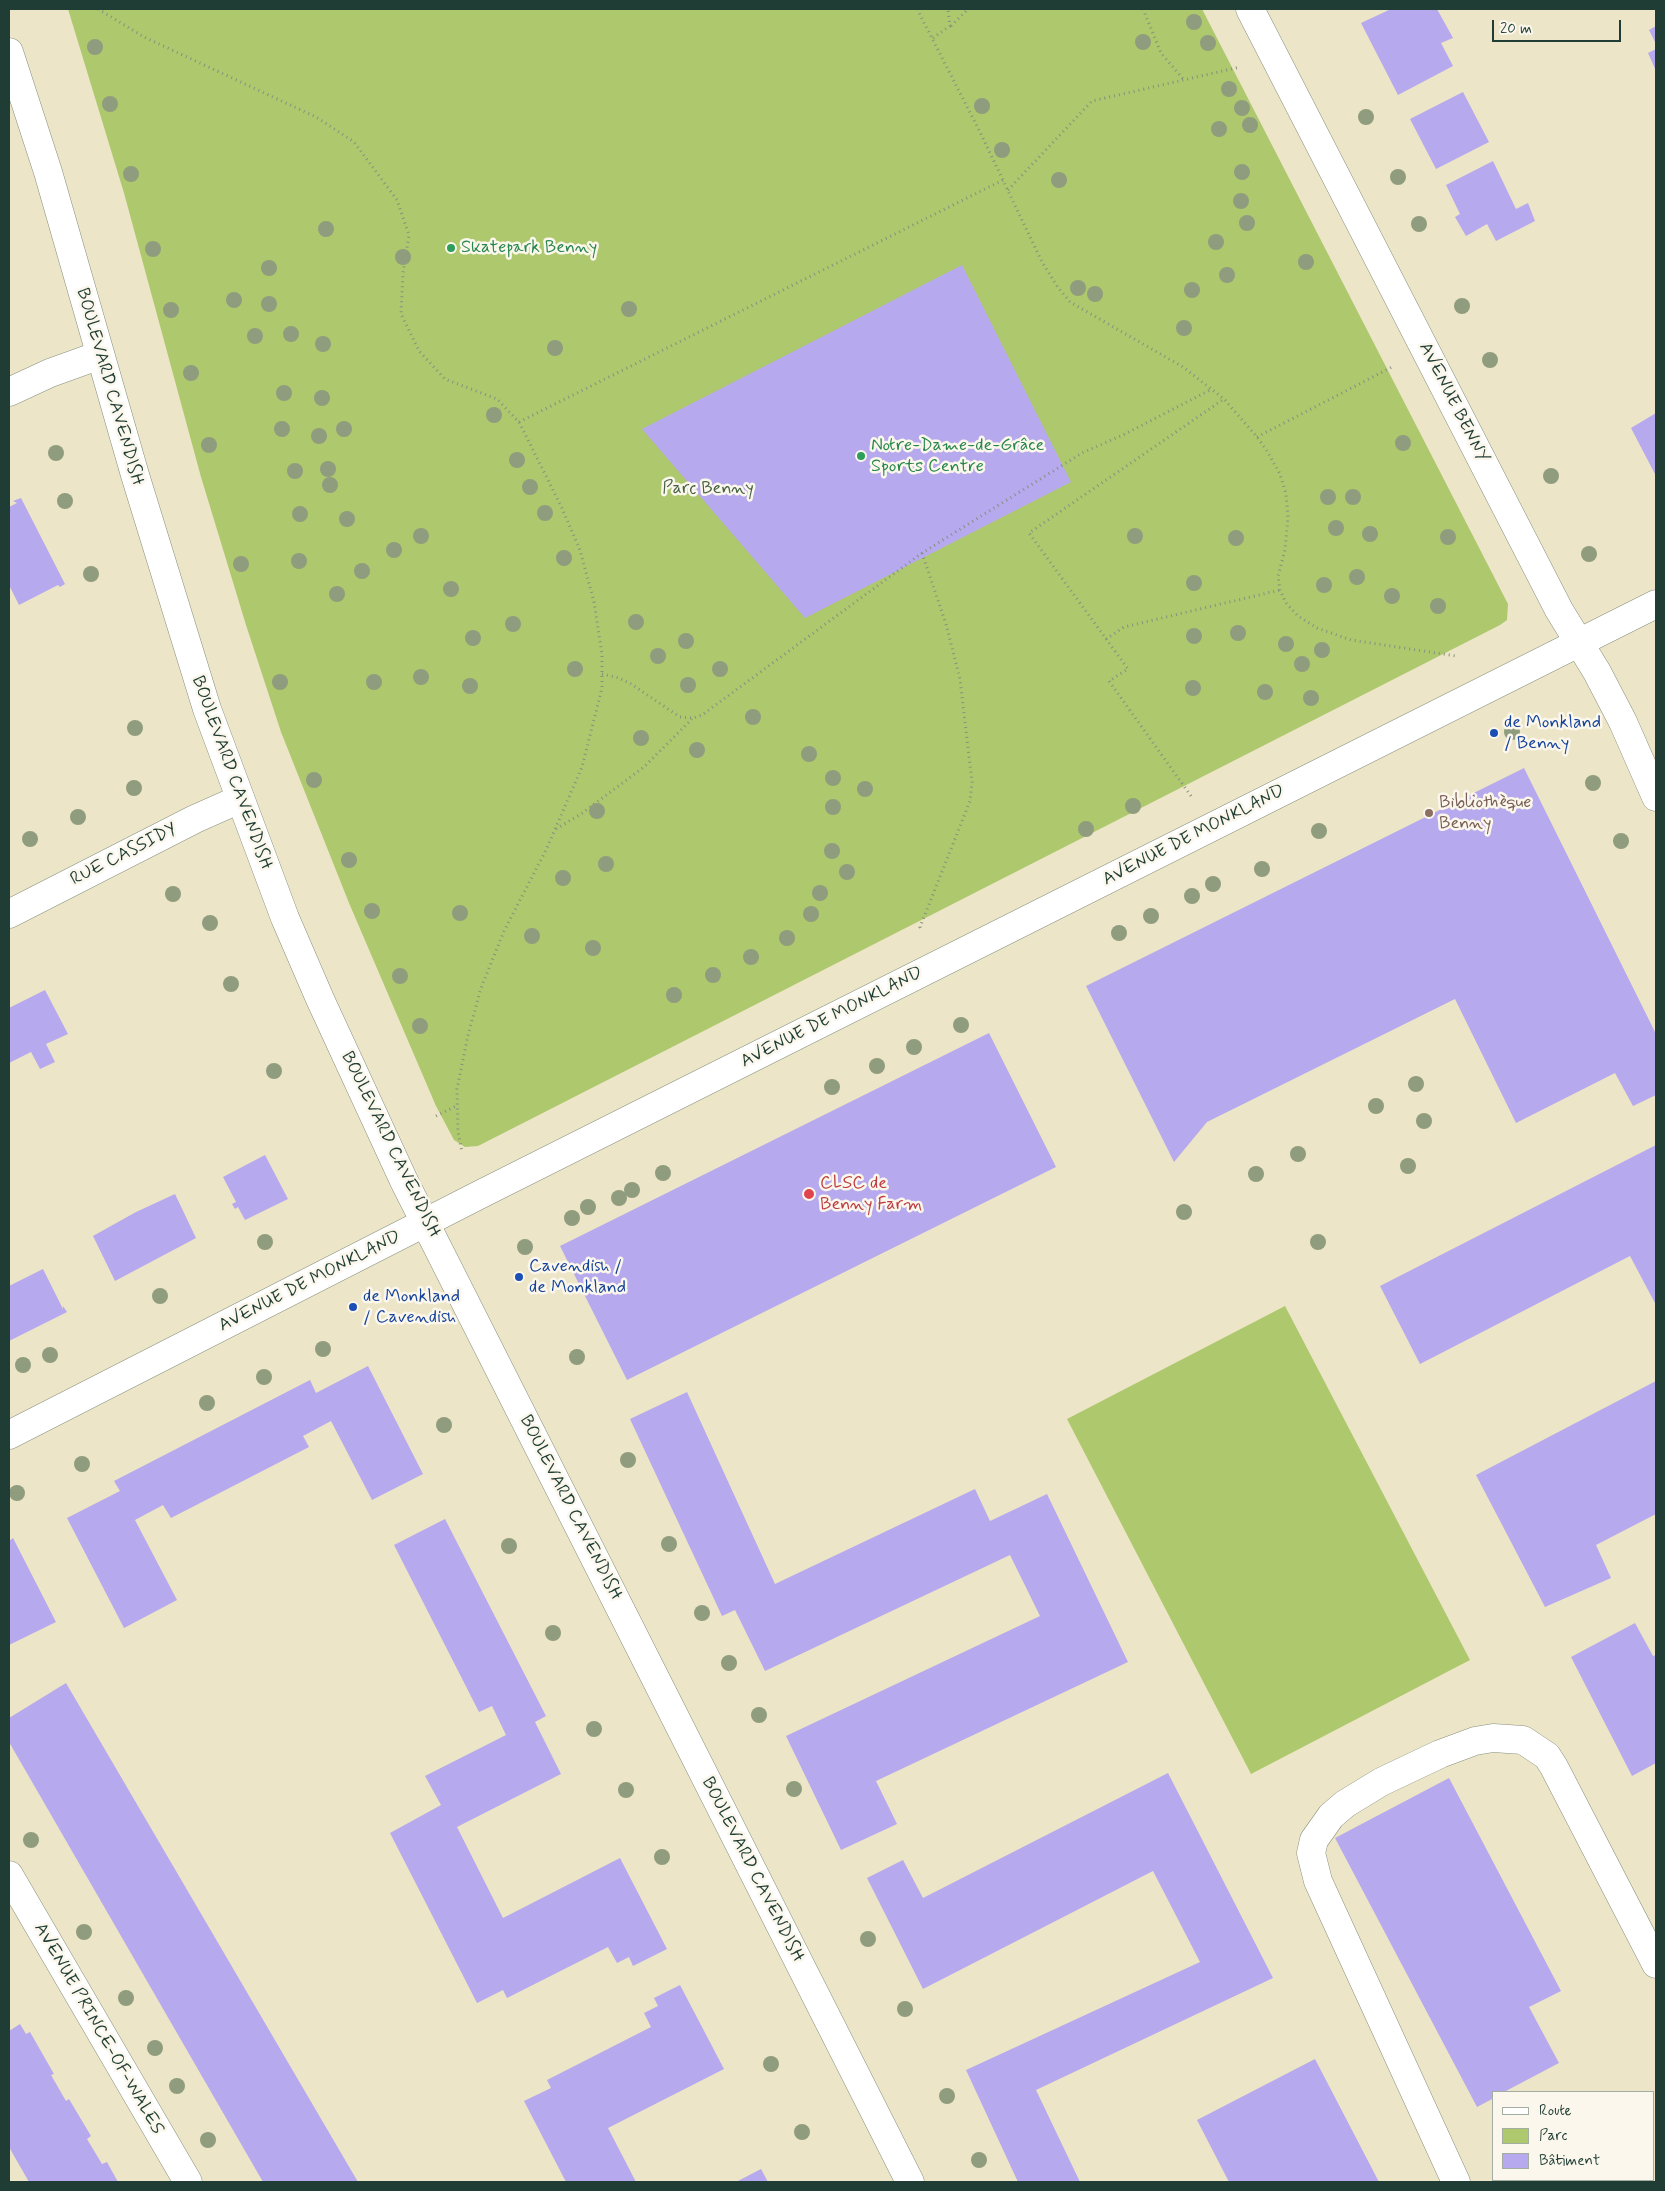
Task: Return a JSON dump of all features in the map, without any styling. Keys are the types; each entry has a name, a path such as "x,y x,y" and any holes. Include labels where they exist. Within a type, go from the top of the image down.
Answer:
{"street":[{"name":"AVENUE BENNY","path":"1250,9 1560,610 1598,672 1623,722 1656,797"},
{"name":"BOULEVARD CAVENDISH","path":"9,52 48,172 100,355 189,653 207,709 278,901 320,999 401,1173 910,2182"},
{"path":"9,392 50,373 100,355"},
{"name":"AVENUE DE MONKLAND","path":"9,1435 1656,604"},
{"name":"RUE CASSIDY","path":"9,914 195,819 240,799"},
{"path":"1456,2182 1315,1874 1311,1853 1314,1840 1330,1816 1345,1804 1381,1782 1440,1754 1475,1741 1493,1738 1523,1740 1546,1756 1554,1767 1656,1964"},
{"name":"AVENUE PRINCE-OF-WALES","path":"9,1875 188,2182"}],"path":[{"path":"98,9 144,37 316,117 354,142 397,200 409,235 403,273 401,314 419,351 445,379 496,399 519,422 561,506 580,550 594,602 602,654 602,688 582,767 554,830 504,931 481,988 468,1035 457,1088 456,1106 462,1152"},
{"path":"917,9 1042,262 1057,286 1070,302 1183,367 1224,399 1268,451 1280,474 1286,494 1288,517 1285,550 1278,576 1280,590 1286,603 1298,616 1317,628 1351,640 1456,656"},
{"path":"948,9 950,26"},
{"path":"933,38 950,26 968,9"},
{"path":"1143,9 1161,53 1184,80"},
{"path":"1008,190 1092,101 1242,66"},
{"path":"519,422 1003,180"},
{"path":"1257,437 1395,365"},
{"path":"602,674 619,678 680,717 693,718 702,715 742,687 827,621 922,553 1082,453 1125,434 1212,390"},
{"path":"1189,791 1109,681 1128,669 1029,533 1224,399"},
{"path":"920,927 960,832 970,801 972,782 960,680 946,624 922,553"},
{"path":"1106,639 1124,627 1280,590"},
{"path":"554,830 581,814 644,767 693,718"},
{"path":"436,1116 456,1106"}],"green space":[{"name":"Parc Benny","path":"68,9 1202,9 1508,604 1507,620 478,1146 465,1147 454,1140 436,1106 349,903 281,732 201,477 124,193"},
{"path":"1285,1306 1470,1660 1251,1774 1067,1419"}],"building":[{"path":"1391,9 1437,9 1453,38 1441,43 1453,66 1398,95 1361,23"},
{"path":"1656,26 1656,44 1649,30"},
{"path":"1656,49 1656,71 1648,53"},
{"path":"1463,92 1489,142 1436,169 1410,119"},
{"path":"1493,161 1516,209 1528,203 1535,221 1496,241 1487,224 1466,236 1455,217 1460,214 1446,185"},
{"name":"Notre-Dame-de-Grâce Sports Centre","path":"962,265 1071,482 805,618 642,429"},
{"path":"1656,413 1656,476 1631,428"},
{"path":"21,498 65,584 60,587 58,585 19,605 9,585 9,507 17,503 13,501"},
{"path":"1524,768 1656,1034 1656,1095 1633,1106 1615,1073 1516,1123 1455,999 1207,1122 1174,1162 1086,986"},
{"path":"45,990 68,1034 46,1044 55,1062 40,1069 31,1052 9,1063 9,1008"},
{"path":"989,1033 1056,1167 627,1380 560,1246"},
{"path":"1656,1145 1656,1305 1630,1256 1420,1364 1380,1286"},
{"path":"265,1155 288,1199 245,1220 238,1207 235,1209 232,1204 236,1202 223,1177"},
{"path":"175,1194 196,1238 115,1281 93,1236 136,1212"},
{"path":"43,1269 63,1309 63,1306 67,1312 9,1341 9,1286"},
{"path":"368,1366 423,1474 372,1500 331,1421 303,1436 309,1447 171,1518 163,1505 135,1520 177,1600 124,1628 67,1518 120,1491 114,1481 310,1380 316,1393"},
{"path":"1656,1381 1656,1514 1596,1545 1611,1578 1545,1607 1476,1475"},
{"path":"687,1392 775,1584 975,1489 990,1521 1047,1494 1128,1662 876,1781 897,1824 841,1850 786,1736 1040,1616 1010,1555 765,1671 735,1610 722,1616 630,1419"},
{"path":"445,1519 546,1716 535,1722 561,1774 457,1827 503,1918 620,1858 667,1949 633,1966 629,1957 617,1963 608,1947 507,1998 503,1990 477,2003 390,1833 441,1805 425,1776 506,1735 492,1706 479,1712 394,1545"},
{"path":"13,1538 56,1622 9,1645 9,1541"},
{"path":"1635,1623 1653,1656 1656,1655 1656,1763 1632,1776 1571,1657"},
{"path":"66,1683 358,2182 263,2182 9,1742 9,1718"},
{"path":"1168,1773 1273,1978 1036,2090 1080,2182 1018,2182 966,2070 1200,1962 1153,1871 923,1989 867,1878 903,1860 923,1898"},
{"path":"1449,1778 1561,1991 1529,2007 1559,2063 1506,2091 1492,2091 1492,2099 1477,2107 1335,1838"},
{"path":"680,1985 724,2069 608,2128 636,2182 566,2182 524,2101 551,2088 547,2080 651,2027 644,2013 658,2006 654,1998"},
{"path":"20,2024 26,2034 30,2032 54,2074 51,2075 66,2101 69,2099 91,2136 87,2139 102,2164 107,2162 118,2182 29,2182 9,2147 9,2031"},
{"path":"1315,2059 1379,2182 1229,2182 1197,2120"},
{"path":"761,2169 768,2182 736,2182"}],"place":[{"name":"Skatepark Benny","path":"451,248"},
{"name":"Notre-Dame-de-Grâce Sports Centre","path":"861,456"},
{"name":"de Monkland / Benny","path":"1494,733"},
{"name":"Bibliothèque Benny","path":"1429,813"},
{"name":"CLSC de Benny Farm","path":"809,1194"},
{"name":"Cavendish / de Monkland","path":"519,1277"},
{"name":"de Monkland / Cavendish","path":"353,1307"}]}
